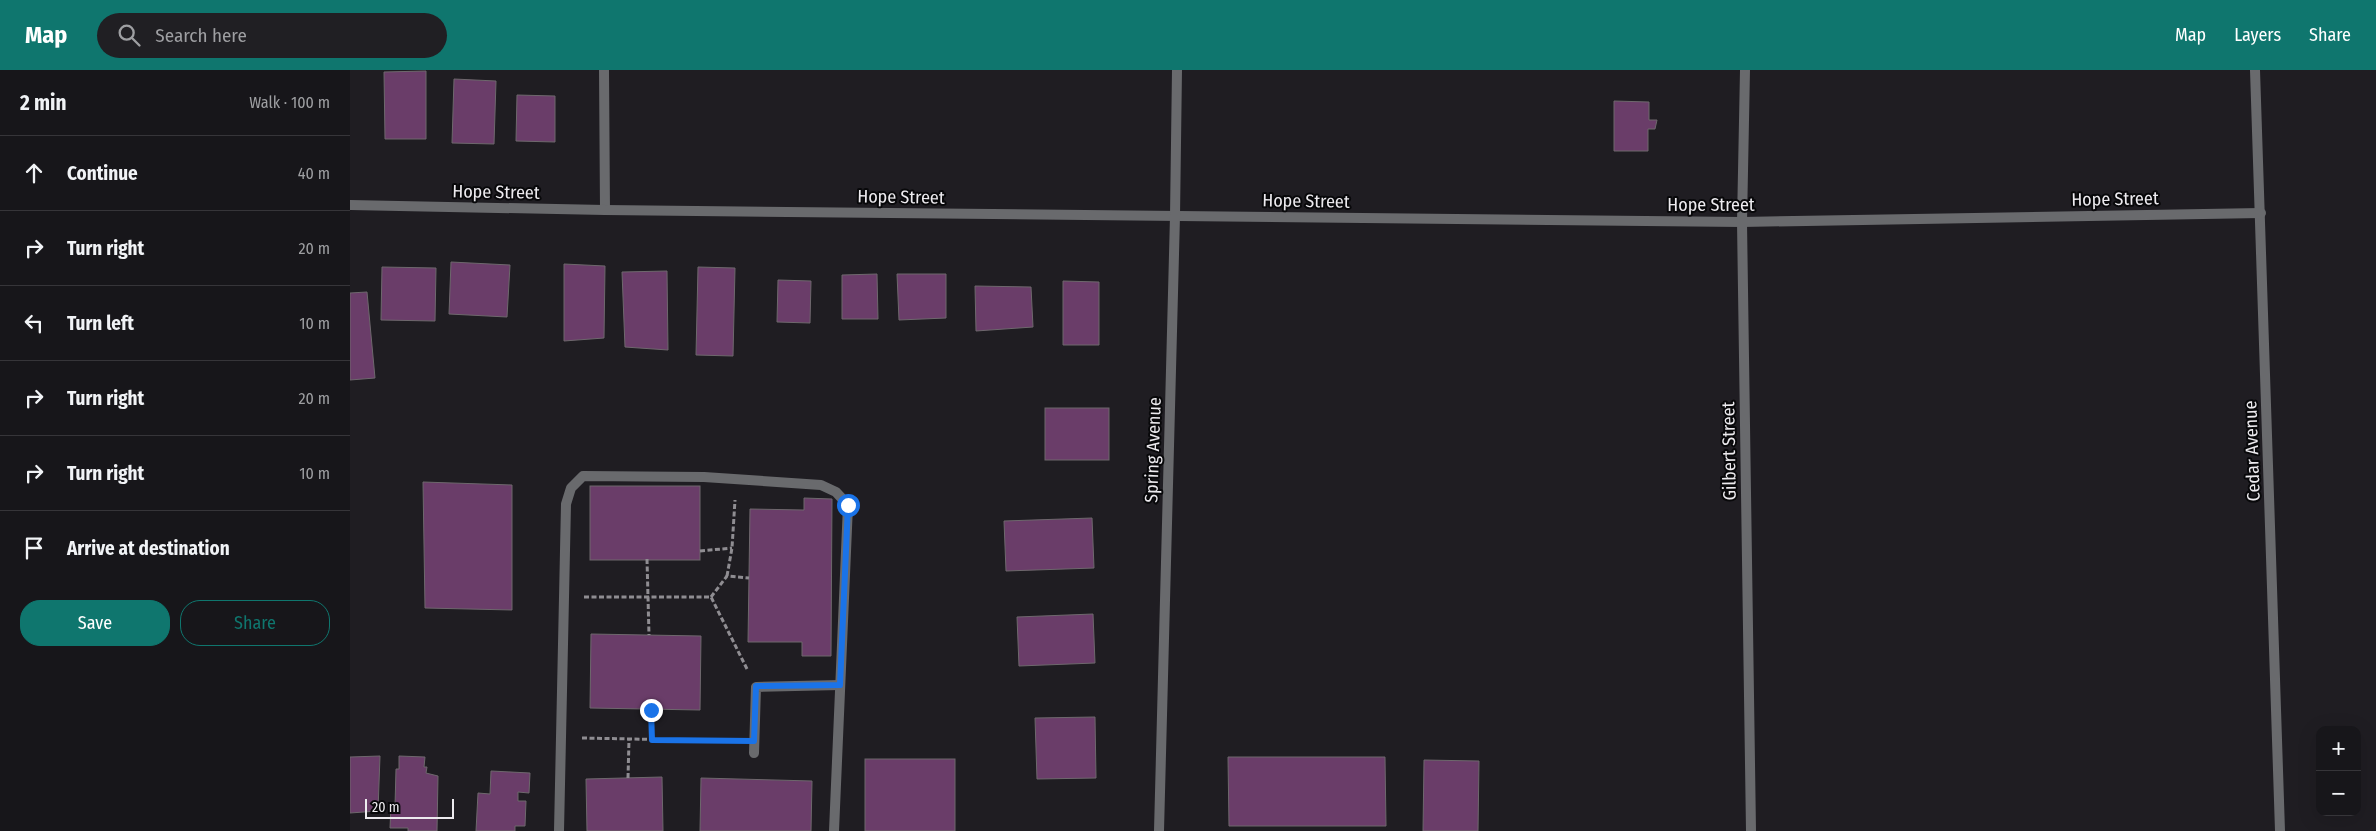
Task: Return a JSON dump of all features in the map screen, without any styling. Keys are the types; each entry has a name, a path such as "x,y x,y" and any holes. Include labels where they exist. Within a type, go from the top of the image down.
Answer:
{"street":[{"path":"604,70 605,210"},
{"name":"Spring Avenue","path":"1159,831 1177,70"},
{"name":"Gilbert Street","path":"1745,70 1742,222 1751,831"},
{"name":"Cedar Avenue","path":"2256,70 2280,831"},
{"name":"Hope Street","path":"350,205 605,210 1742,222 2261,213"},
{"path":"559,831 566,504 571,488 583,476 704,477 821,486 836,492 848,505 834,831"},
{"path":"754,753 756,686 840,685"}],"path":[{"path":"564,597 710,597 728,576 732,548 736,479"},
{"path":"700,551 732,548"},
{"path":"647,560 648,635"},
{"path":"728,576 749,578"},
{"path":"710,597 756,686"},
{"path":"651,710 652,740"},
{"path":"561,738 754,741"},
{"path":"628,778 629,740"}],"building":[{"path":"426,71 426,139 385,139 384,72"},
{"path":"454,79 496,81 494,144 452,143"},
{"path":"517,95 555,96 555,142 516,141"},
{"path":"1614,101 1649,102 1649,120 1657,120 1655,129 1648,129 1648,151 1614,151"},
{"path":"451,262 510,265 507,317 449,314"},
{"path":"564,264 605,266 604,338 564,341"},
{"path":"382,267 436,268 435,321 381,320"},
{"path":"698,267 735,268 733,356 696,355"},
{"path":"667,271 668,350 625,347 622,272"},
{"path":"877,274 878,319 842,319 842,275"},
{"path":"897,274 946,274 946,318 899,320"},
{"path":"778,280 811,281 810,323 777,322"},
{"path":"1063,281 1099,282 1099,345 1063,345"},
{"path":"975,286 1031,287 1033,327 976,331"},
{"path":"367,292 375,378 350,380 350,293"},
{"path":"1045,408 1109,408 1109,460 1045,460"},
{"path":"423,482 512,485 512,610 425,608"},
{"path":"590,486 700,486 700,560 590,560"},
{"path":"804,498 832,499 831,656 802,656 802,642 748,642 750,509 804,510"},
{"path":"1092,518 1094,568 1006,571 1004,521"},
{"path":"1093,614 1095,663 1019,666 1017,617"},
{"path":"591,634 701,636 700,710 590,708"},
{"path":"1095,717 1096,778 1037,779 1035,718"},
{"path":"380,756 378,811 350,813 350,757"},
{"path":"399,756 425,757 424,767 427,767 426,773 438,776 437,831 408,831 408,828 390,828 391,806 395,806 396,769 399,769"},
{"path":"1228,757 1385,757 1386,826 1229,826"},
{"path":"865,759 955,759 955,831 865,831"},
{"path":"1424,760 1479,761 1478,831 1423,831"},
{"path":"491,771 530,773 529,793 518,792 518,801 526,801 525,826 515,826 515,831 476,831 478,793 490,794"},
{"path":"662,777 663,831 587,831 586,779"},
{"path":"701,778 812,781 811,831 700,831"}],"route":[{"path":"651,710 652,740 754,741 756,686 840,685 848,505"}]}
